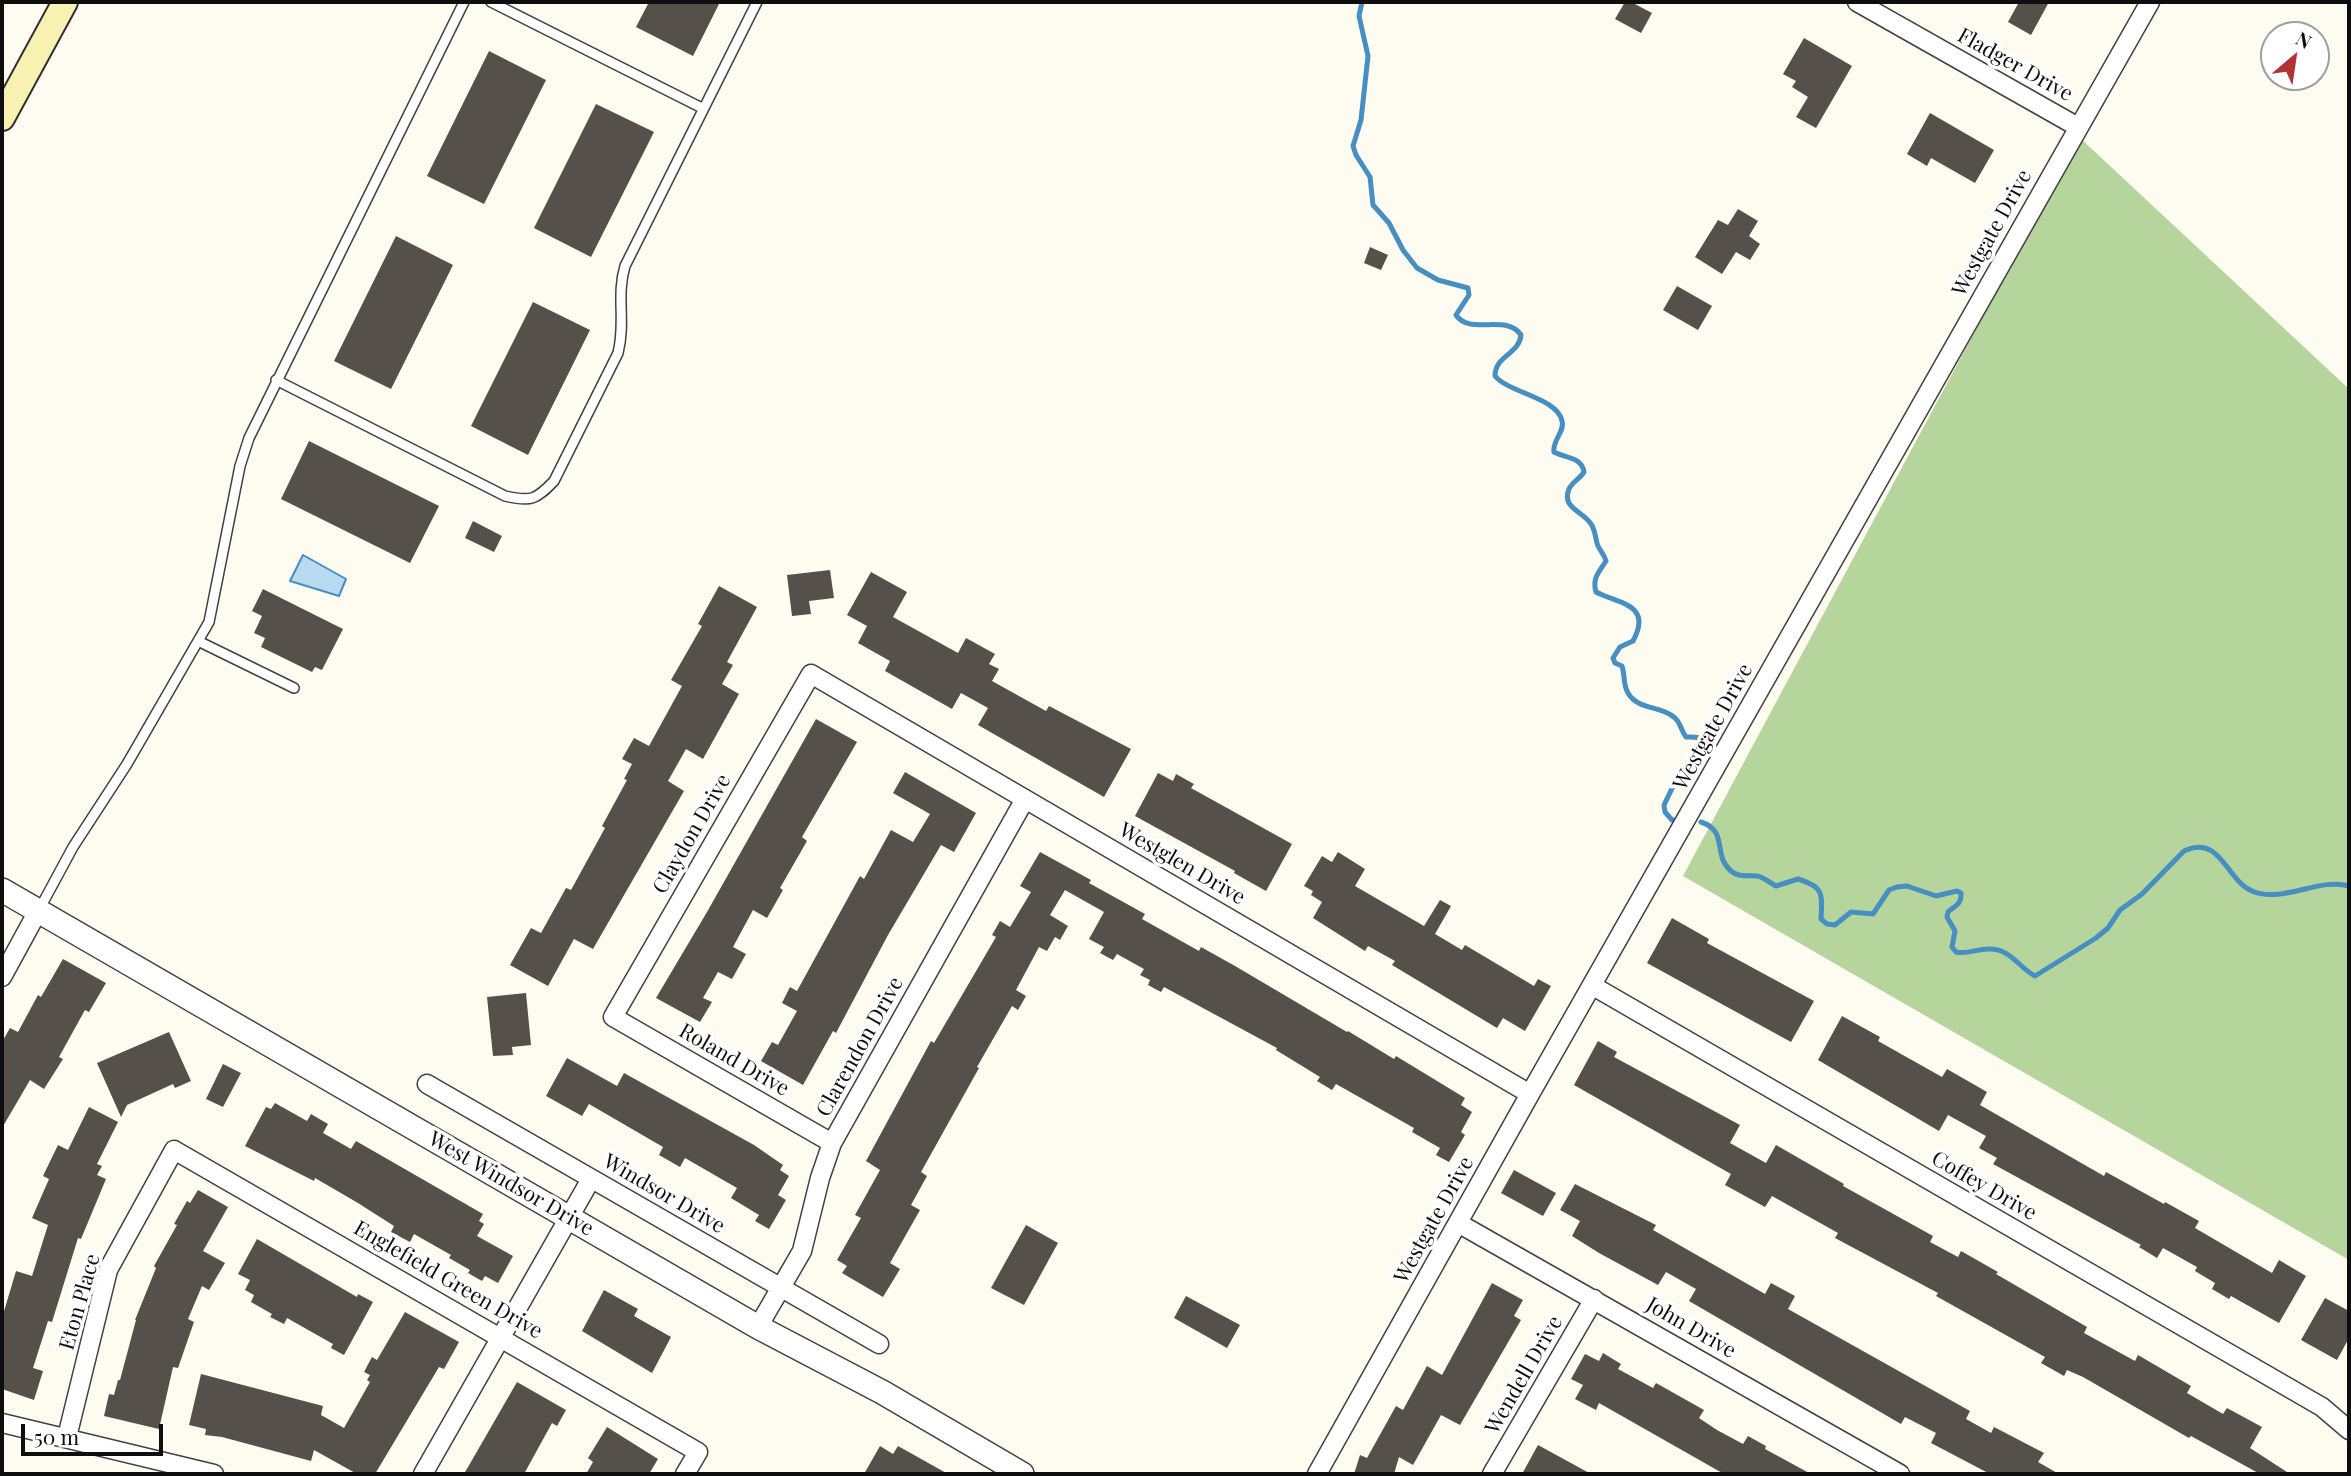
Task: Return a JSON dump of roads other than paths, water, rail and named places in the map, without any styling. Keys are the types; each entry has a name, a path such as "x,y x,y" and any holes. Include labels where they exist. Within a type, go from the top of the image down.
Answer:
{"main road":[{"path":"2,118 65,2"}],"street":[{"name":"Fladger Drive","path":"1857,2 2078,127"},
{"name":"Westgate Drive","path":"1317,1474 2150,2"},
{"name":"Westglen Drive","path":"810,674 1530,1094"},
{"name":"Claydon Drive","path":"613,1017 810,674"},
{"name":"Clarendon Drive","path":"758,1327 802,1251 820,1178 832,1143 1025,799"},
{"name":"West Windsor Drive","path":"2,890 758,1327 881,1392 991,1467 1022,1474"},
{"path":"2,977 38,911"},
{"name":"Coffey Drive","path":"1593,986 2322,1407 2349,1430"},
{"name":"Roland Drive","path":"613,1017 832,1143"},
{"name":"Windsor Drive","path":"427,1084 879,1343"},
{"name":"Englefield Green Drive","path":"174,1150 501,1336 698,1452 685,1474"},
{"name":"Eton Place","path":"67,1437 108,1270 174,1150"},
{"path":"423,1474 591,1179"},
{"name":"John Drive","path":"1458,1223 1900,1474"},
{"name":"Wendell Drive","path":"1492,1474 1594,1299"},
{"path":"2,1423 214,1474"}],"lane":[{"path":"38,911 72,847 127,764 209,622 240,466 249,438 464,2"},
{"path":"491,2 702,108"},
{"path":"276,380 505,496 523,500 539,496 554,481 618,353 623,333 620,285 625,266 757,2"},
{"path":"198,641 294,688"}],"water":[{"path":"303,555 346,579 339,596 290,581"}],"waterway":[{"path":"1362,2 1359,16 1368,56 1361,120 1353,146 1370,177 1373,205 1389,223 1403,250 1417,268 1438,280 1468,288 1469,295 1456,315 1462,321 1506,326 1521,335 1516,347 1499,364 1495,376 1511,387 1543,401 1559,413 1562,425 1554,452 1577,461 1583,467 1584,472 1571,486 1567,495 1570,505 1593,527 1598,546 1606,561 1596,579 1596,592 1631,607 1639,619 1633,641 1620,647 1613,658 1615,663 1622,666 1626,690 1642,705 1674,717 1686,737 1700,738 1705,744 1696,767 1679,774 1664,805 1665,812 1672,820 1676,820"},
{"path":"1701,822 1715,831 1725,865 1734,873 1760,877 1776,886 1798,879 1813,885 1820,893 1821,919 1827,924 1835,925 1851,912 1873,914 1889,890 1897,887 1907,886 1936,896 1957,891 1961,893 1960,900 1948,912 1947,917 1955,931 1952,947 1956,952 1998,950 2035,976 2096,938 2108,928 2120,910 2142,894 2184,851 2196,847 2215,853 2235,877 2252,891 2276,894 2326,885 2349,886"}]}
